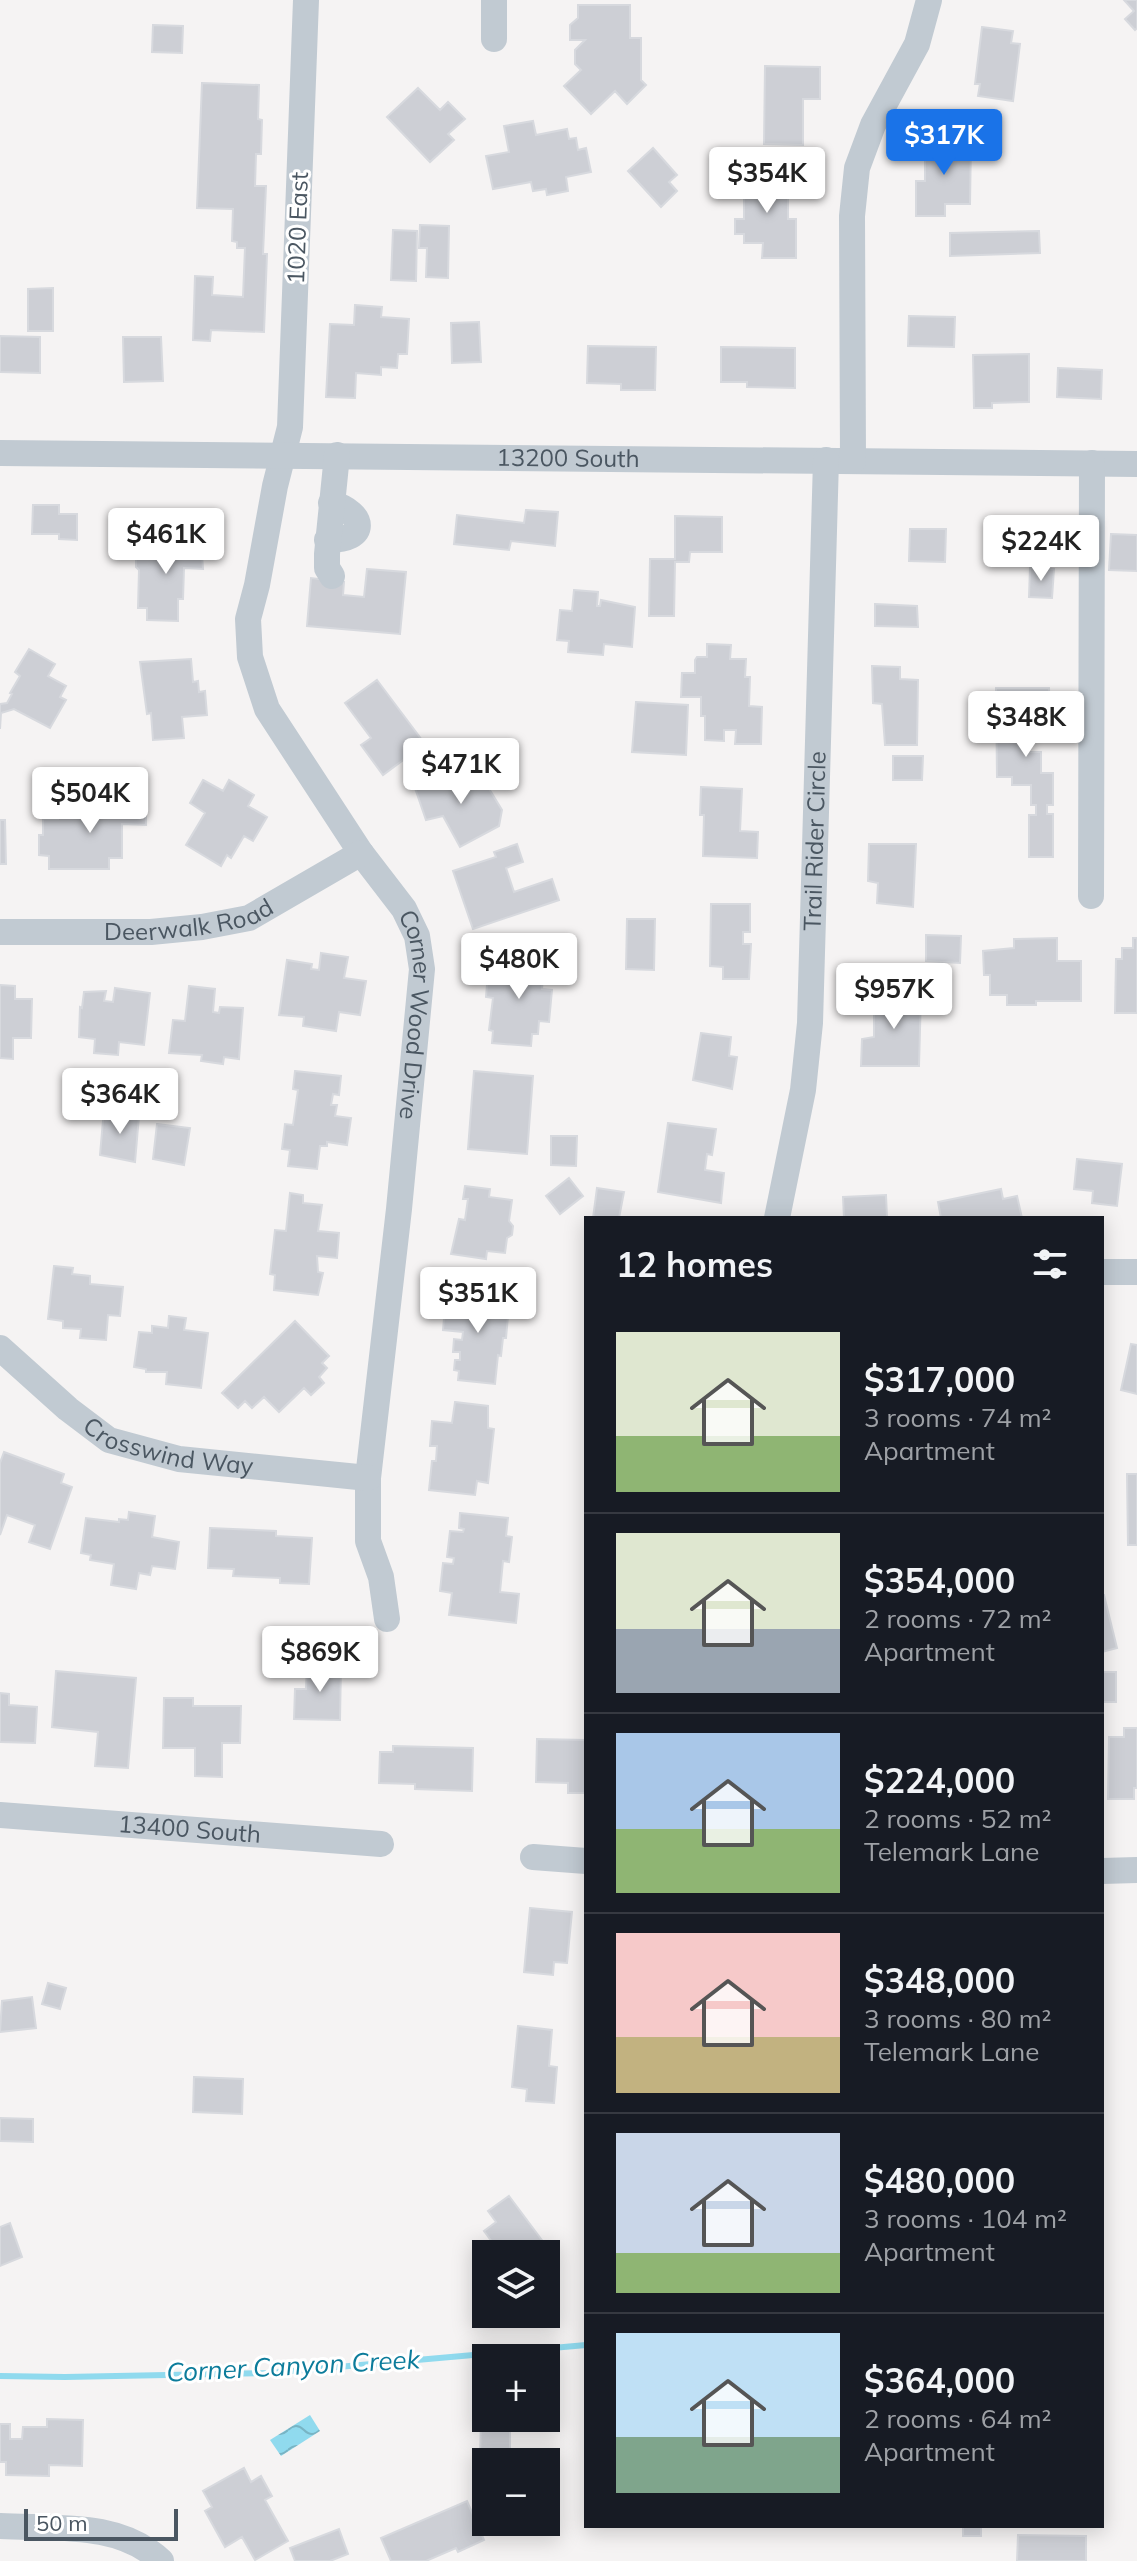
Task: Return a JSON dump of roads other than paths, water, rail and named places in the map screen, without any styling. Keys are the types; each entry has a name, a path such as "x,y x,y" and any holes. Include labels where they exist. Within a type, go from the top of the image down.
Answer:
{"street":[{"name":"1020 East","path":"282,456 290,427 306,0"},
{"path":"494,0 494,39"},
{"path":"853,461 852,216 857,168 873,125 917,44 929,0"},
{"name":"13200 South","path":"0,453 1137,464"},
{"path":"332,576 327,568 327,540 337,455"},
{"name":"Corner Wood Drive","path":"282,456 248,619 250,657 267,709 361,853 404,909 417,936 422,969 399,1209 368,1478 368,1541 381,1577 387,1619"},
{"name":"Trail Rider Circle","path":"777,1216 803,1090 809,1034 826,460"},
{"path":"1091,896 1092,463"},
{"name":"Deerwalk Road","path":"0,932 151,932 249,918 361,853"},
{"path":"1104,1272 1137,1272"},
{"name":"Crosswind Way","path":"0,1348 68,1409 109,1440 179,1459 368,1478"},
{"name":"13400 South","path":"0,1815 381,1844"},
{"path":"533,1857 584,1861"},
{"path":"1104,1871 1137,1870"},
{"path":"0,2526 111,2533 130,2538 161,2561"}],"water":[{"path":"310,2415 320,2431 281,2456 270,2440"}],"waterway":[{"name":"Corner Canyon Creek","path":"0,2376 270,2373 584,2345"}]}
